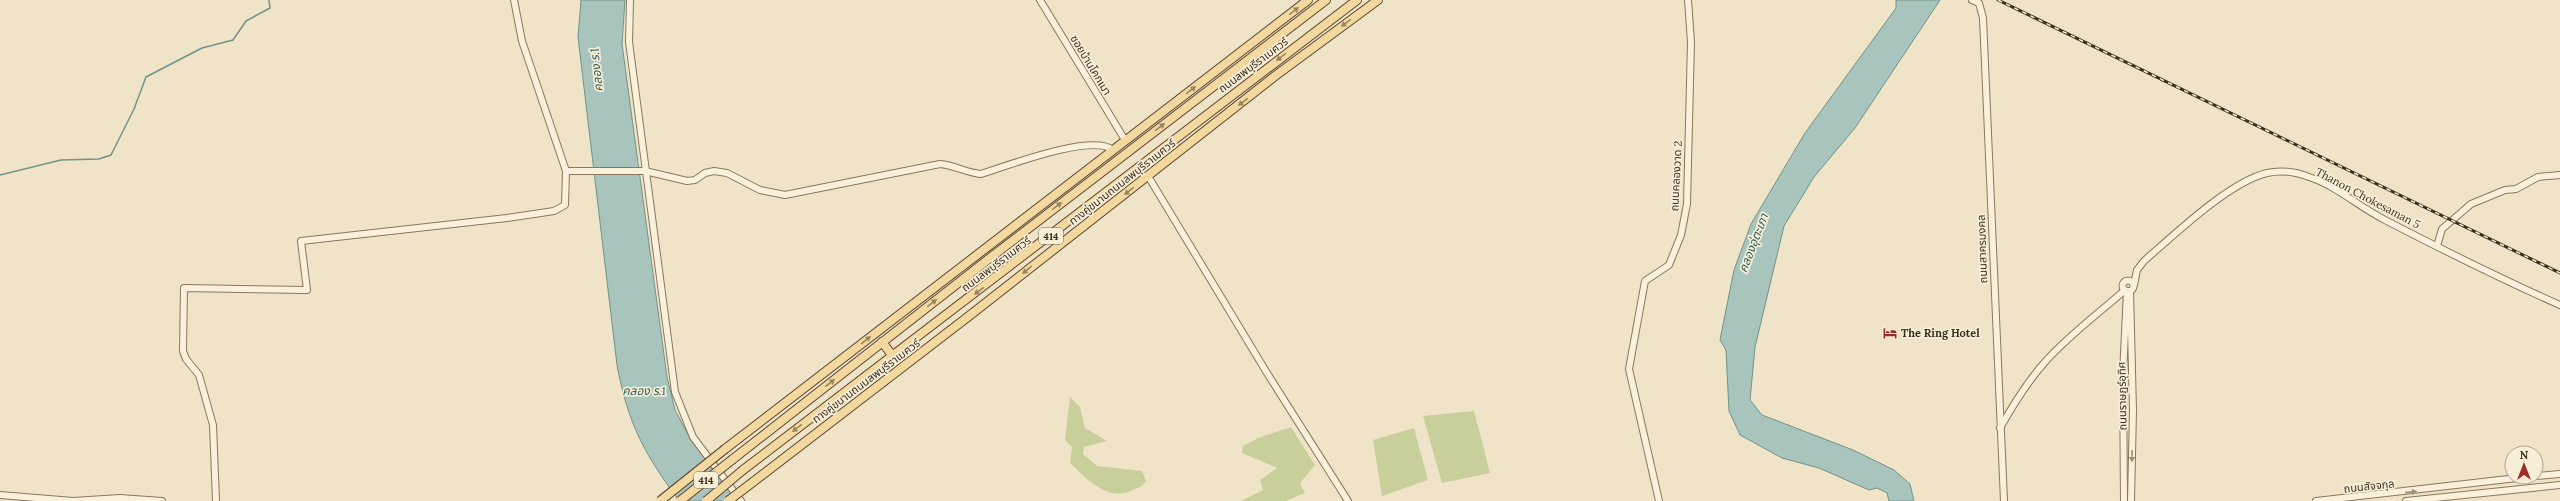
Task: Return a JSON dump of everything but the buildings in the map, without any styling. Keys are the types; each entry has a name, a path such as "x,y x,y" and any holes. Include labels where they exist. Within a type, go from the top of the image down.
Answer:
{"main road":[{"name":"414","path":"660,501 725,449 806,389 943,279 1055,196 1125,140 1240,54 1308,0"},
{"name":"ถนนลพบุรีราเมศวร์","path":"680,501 990,258 1326,0"},
{"name":"ถนนลพบุรีราเมศวร์","path":"706,501 743,470 892,354 1015,264 1232,94 1357,0"},
{"name":"ทางคู่ขนานถนนลพบุรีราเมศวร์","path":"728,501 970,316 1087,222 1275,76 1378,0"},
{"path":"1240,54 1313,10"},
{"path":"1275,76 1326,24"},
{"path":"990,258 1055,196"},
{"path":"1015,264 1087,222"},
{"path":"882,342 892,354"}],"street":[{"path":"216,501 213,425 199,375 186,359 183,350 184,288 307,290 301,241 383,234 554,211 565,205 566,171 522,41 514,0"},
{"path":"630,0 629,42 675,392 693,437 741,501"},
{"name":"ซอยบ้านโคกเมา","path":"1040,0 1125,140"},
{"name":"ถนนคลองวาด 2","path":"1659,501 1629,369 1645,281 1669,265 1681,235 1687,204 1691,42 1688,0"},
{"name":"ถนนสาครมงคล","path":"1972,0 1979,3 1983,18 2004,501"},
{"path":"566,171 645,171 687,181 695,180 705,173 714,171 727,173 760,190 785,195 940,164 969,173 981,174 1061,150 1097,145 1108,146 1113,150"},
{"name":"Thanon Chokesaman 5","path":"2000,428 2017,398 2046,361 2127,287 2137,270 2150,256 2231,192 2247,181 2267,173 2280,172 2310,177 2347,195 2383,219 2560,305"},
{"path":"1148,176 1266,372 1348,501"},
{"path":"2437,246 2442,229 2472,204 2506,190 2516,189 2538,177 2560,176"},
{"path":"2127,287 2137,270"},
{"name":"ถนนราษฏร์อุทิศ","path":"2124,501 2124,374 2127,287"},
{"name":"ถนนราษฏร์อุทิศ","path":"2127,287 2133,410 2131,501"},
{"path":"2544,475 2560,474"},
{"name":"ถนนสัจจกุล","path":"2316,501 2425,490 2504,480"},
{"name":"ถนนสัจจกุล","path":"2406,501 2560,485"},
{"path":"2425,490 2440,497"},
{"path":"0,495 73,501 120,498 162,501"}],"green space":[{"path":"1070,397 1080,407 1085,428 1107,441 1084,447 1083,454 1097,466 1142,471 1146,481 1141,486 1131,491 1122,493 1105,491 1090,482 1070,463 1072,447 1065,440"},
{"path":"1474,411 1490,473 1442,483 1423,416"},
{"path":"1291,427 1315,465 1300,483 1305,493 1286,501 1241,501 1263,490 1260,480 1277,468 1242,453 1243,446 1258,438"},
{"path":"1414,428 1428,480 1382,496 1373,440"}],"water":[{"name":"คลอง ร.1","path":"581,0 625,0 622,44 667,377 675,410 691,440 737,501 679,501 656,468 647,452 632,421 626,404 617,365 578,37"},
{"name":"คลองอุ่ตะเภา","path":"1896,0 1940,0 1855,128 1814,177 1784,226 1755,347 1750,400 1762,415 1853,450 1894,470 1910,484 1914,501 1889,501 1887,493 1877,488 1869,490 1819,468 1782,458 1740,435 1729,411 1726,350 1720,340 1734,270 1751,224 1805,133 1896,8"}],"waterway":[{"path":"0,175 61,160 99,159 111,155 134,109 146,77 202,48 233,40 246,21 270,8 269,0"}],"railway":[{"path":"1998,0 2560,273"}],"place":[{"name":"The Ring Hotel","path":"1890,333"}]}
